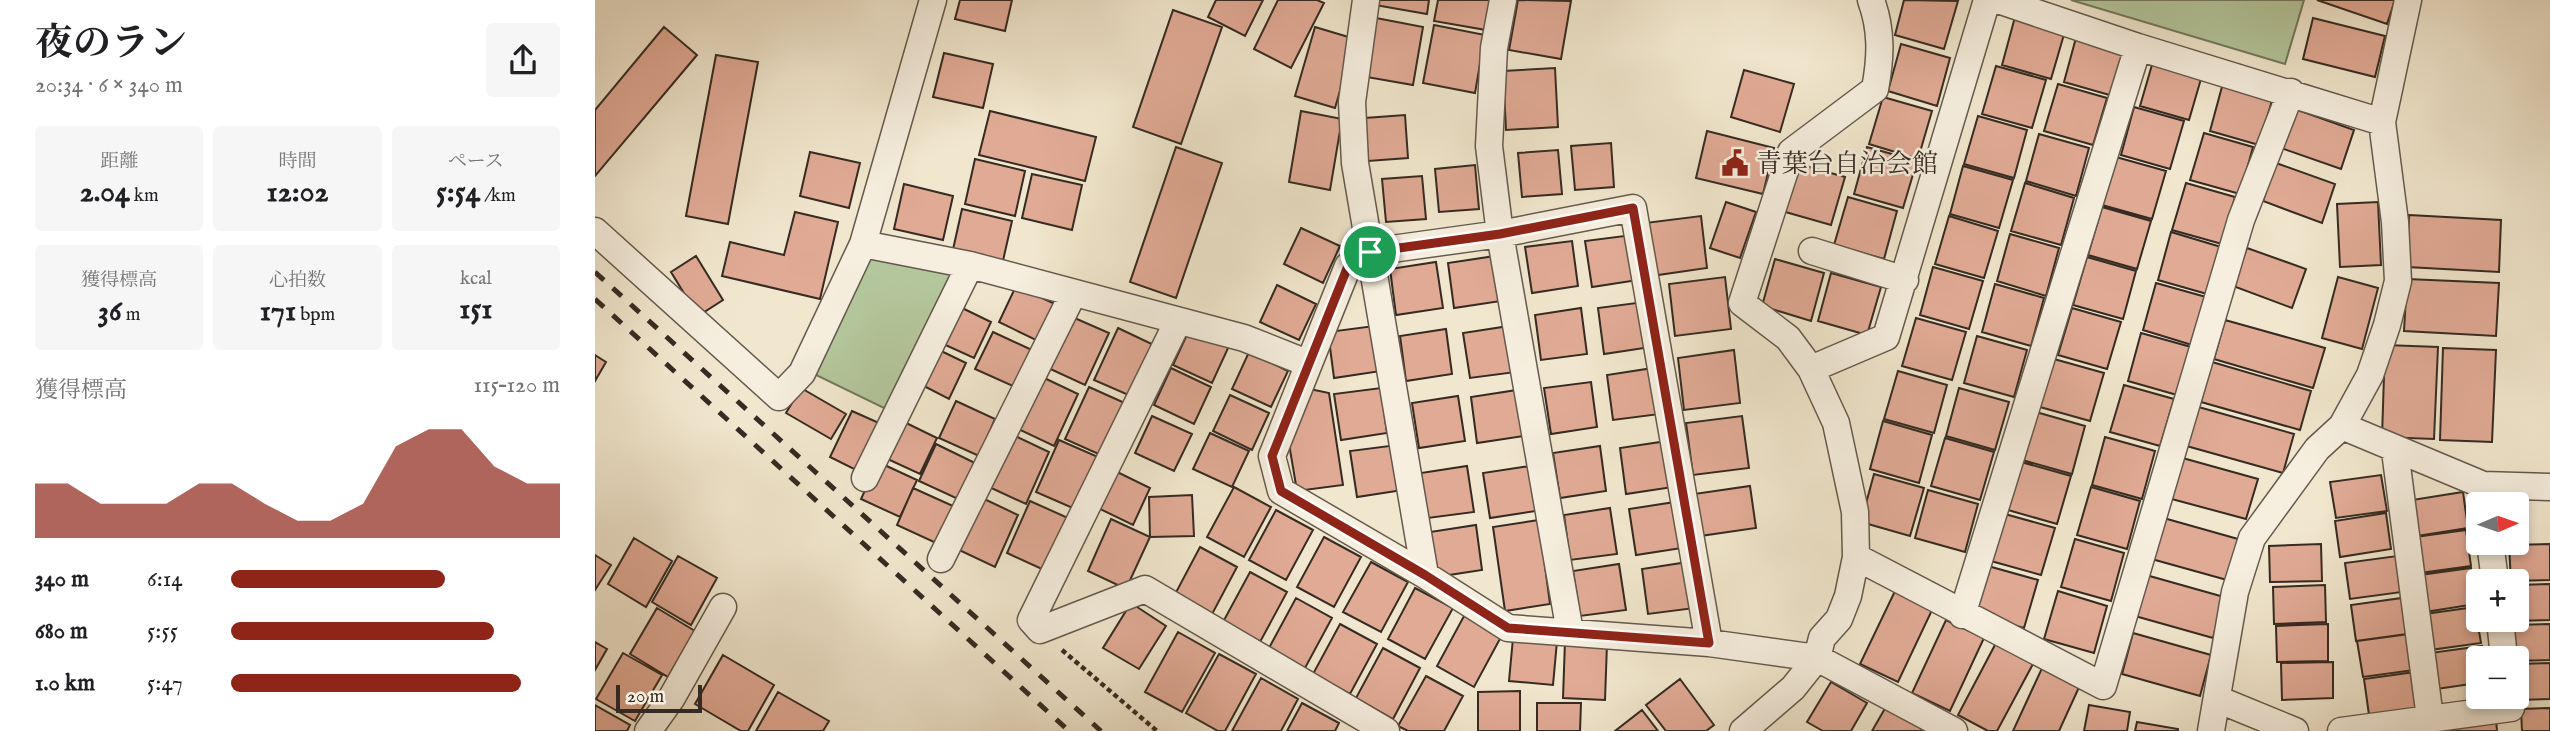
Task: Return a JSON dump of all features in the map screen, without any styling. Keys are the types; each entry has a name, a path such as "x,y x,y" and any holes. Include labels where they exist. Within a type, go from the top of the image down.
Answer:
{"street":[{"path":"595,231 779,397 802,373 863,244 933,0"},
{"path":"1503,0 1493,48 1489,146 1500,234 1570,632"},
{"path":"1743,731 1793,688 1817,658 1822,638 1839,619 1848,596 1856,557 1856,512 1836,424 1811,369 1788,338 1742,303 1791,152 1875,89 1881,59 1878,20 1871,0"},
{"path":"1811,369 1886,337 1987,0"},
{"path":"1998,0 2138,47 2382,122"},
{"path":"2211,731 2235,593 2252,538 2317,449 2342,426 2370,375 2398,282 2395,222 2382,122 2408,0"},
{"path":"1362,2 1352,102 1355,163 1425,575"},
{"path":"1962,615 2138,47"},
{"path":"1856,557 1962,615 2103,686 2241,220 2291,92"},
{"path":"1709,643 1633,208 1500,234 1370,252 1348,266 1272,456 1281,491 1425,575 1508,628 1709,643 1817,658 1954,731"},
{"path":"863,244 970,265 1244,338 1307,363"},
{"path":"1812,251 1905,280"},
{"path":"865,478 970,265"},
{"path":"941,559 1073,294"},
{"path":"1178,321 1031,620 1040,630 1145,589 1386,731"},
{"path":"2342,426 2480,492"},
{"path":"2395,451 2430,718"},
{"path":"2503,492 2550,487"},
{"path":"648,731 671,699 723,607"},
{"path":"2217,699 2295,731"},
{"path":"2341,731 2430,718 2511,712"}],"path":[{"path":"1040,630 1157,731"}],"green space":[{"path":"2071,0 2304,0 2285,64"},
{"path":"866,251 959,271 888,410 812,373"}],"building":[{"path":"960,0 1012,0 1005,31 955,19"},
{"path":"1216,0 1263,0 1245,36 1208,17"},
{"path":"1278,0 1317,0 1324,3 1291,68 1254,49"},
{"path":"1376,0 1429,0 1427,14 1375,5"},
{"path":"1438,0 1491,0 1486,30 1434,21"},
{"path":"1518,0 1571,1 1561,59 1509,50"},
{"path":"1904,0 1958,1 1944,49 1895,35"},
{"path":"2317,0 2395,0 2387,24"},
{"path":"1173,10 1222,27 1181,144 1133,127"},
{"path":"1371,17 1423,27 1413,85 1361,76"},
{"path":"2015,17 2065,31 2051,79 2002,65"},
{"path":"2313,18 2385,36 2375,77 2303,59"},
{"path":"1434,25 1485,35 1475,93 1423,83"},
{"path":"664,27 697,55 595,176 595,110"},
{"path":"1315,27 1355,39 1335,108 1295,96"},
{"path":"2077,34 2126,48 2113,96 2064,82"},
{"path":"1901,44 1950,58 1937,106 1888,91"},
{"path":"944,53 993,64 983,108 933,97"},
{"path":"716,55 758,62 728,224 686,216"},
{"path":"2154,58 2203,72 2189,120 2140,106"},
{"path":"1996,66 2046,80 2032,128 1982,114"},
{"path":"1555,68 1558,127 1506,130 1503,71"},
{"path":"1744,70 1794,84 1780,132 1731,117"},
{"path":"2223,83 2273,97 2259,145 2210,131"},
{"path":"2058,84 2107,98 2093,145 2044,131"},
{"path":"1883,97 1932,111 1918,159 1869,144"},
{"path":"2134,107 2184,121 2170,169 2121,155"},
{"path":"2295,109 2354,130 2341,169 2281,148"},
{"path":"990,111 1096,137 1085,181 979,155"},
{"path":"1301,111 1342,119 1330,190 1289,182"},
{"path":"1405,115 1408,158 1368,161 1365,118"},
{"path":"1978,116 2027,130 2014,178 1964,164"},
{"name":"青葉台自治会館","path":"1707,131 1774,148 1763,194 1696,178"},
{"path":"2204,133 2253,147 2240,194 2190,180"},
{"path":"2039,134 2089,148 2076,196 2026,181"},
{"path":"1611,143 1614,187 1575,190 1571,146"},
{"path":"1176,147 1222,163 1176,298 1130,282"},
{"path":"1867,147 1917,161 1903,208 1854,194"},
{"path":"1558,150 1562,194 1522,197 1518,153"},
{"path":"810,152 860,163 849,208 800,196"},
{"path":"2116,157 2166,171 2152,219 2102,205"},
{"path":"975,159 1025,171 1015,216 965,204"},
{"path":"1795,163 1845,177 1831,225 1782,211"},
{"path":"2276,163 2335,184 2322,223 2263,201"},
{"path":"1475,165 1479,209 1439,212 1435,169"},
{"path":"1963,166 2013,180 1999,228 1950,214"},
{"path":"1032,174 1082,185 1072,230 1022,218"},
{"path":"1422,176 1426,219 1386,222 1382,179"},
{"path":"2025,183 2074,198 2061,245 2011,231"},
{"path":"2186,183 2235,197 2222,244 2172,230"},
{"path":"904,184 953,196 943,240 894,229"},
{"path":"1848,197 1897,211 1884,259 1834,245"},
{"path":"1726,202 1756,212 1740,258 1710,248"},
{"path":"2378,202 2381,265 2340,267 2337,204"},
{"path":"2102,207 2151,221 2137,269 2088,255"},
{"path":"962,209 1012,221 1002,265 952,254"},
{"path":"795,212 838,222 820,299 722,276 730,242 784,255"},
{"path":"2409,215 2501,220 2499,272 2407,267"},
{"path":"1701,216 1707,268 1651,276 1645,223"},
{"path":"1949,216 1998,231 1984,278 1935,264"},
{"path":"1301,228 1340,246 1323,283 1284,264"},
{"path":"2171,232 2221,247 2207,294 2158,280"},
{"path":"2010,234 2059,248 2046,296 1997,281"},
{"path":"1632,235 1638,280 1592,287 1585,241"},
{"path":"1572,241 1578,286 1532,293 1525,247"},
{"path":"2247,248 2306,269 2292,308 2233,286"},
{"path":"696,256 723,300 698,316 671,272"},
{"path":"1495,256 1501,301 1454,308 1448,263"},
{"path":"2087,257 2136,271 2123,319 2073,305"},
{"path":"1775,259 1824,273 1811,321 1762,306"},
{"path":"1436,262 1443,308 1396,315 1390,269"},
{"path":"1933,267 1983,281 1969,329 1920,315"},
{"path":"1831,273 1881,287 1867,335 1818,321"},
{"path":"1725,277 1731,329 1675,336 1669,284"},
{"path":"2338,277 2378,288 2362,349 2322,338"},
{"path":"2407,279 2499,283 2496,336 2404,331"},
{"path":"2156,283 2206,297 2192,345 2143,330"},
{"path":"1995,284 2044,298 2031,346 1982,332"},
{"path":"1277,285 1316,304 1299,340 1260,322"},
{"path":"1016,286 1055,304 1038,341 999,322"},
{"path":"1644,302 1651,347 1604,354 1598,308"},
{"path":"958,306 991,322 974,358 941,343"},
{"path":"1581,308 1587,354 1541,360 1535,315"},
{"path":"2072,308 2121,322 2107,369 2058,355"},
{"path":"1070,316 1109,333 1085,385 1046,367"},
{"path":"1916,318 1966,332 1952,380 1902,366"},
{"path":"2225,320 2325,348 2313,388 2214,359"},
{"path":"1374,326 1381,371 1334,378 1328,332"},
{"path":"1509,326 1516,372 1470,378 1463,333"},
{"path":"1118,328 1156,346 1133,397 1094,380"},
{"path":"1190,328 1229,346 1212,383 1173,365"},
{"path":"1446,329 1452,374 1406,381 1400,336"},
{"path":"993,332 1032,350 1015,387 975,369"},
{"path":"2141,333 2191,347 2177,395 2128,381"},
{"path":"1977,336 2027,350 2014,397 1964,383"},
{"path":"2385,345 2438,347 2434,439 2382,437"},
{"path":"935,348 966,363 949,399 918,383"},
{"path":"2443,348 2496,350 2492,442 2440,440"},
{"path":"1734,350 1740,403 1684,410 1678,358"},
{"path":"1249,352 1288,371 1271,407 1232,389"},
{"path":"595,355 606,362 595,381"},
{"path":"2054,359 2104,373 2090,421 2040,407"},
{"path":"2212,362 2311,391 2300,430 2201,402"},
{"path":"1171,368 1211,387 1194,424 1154,405"},
{"path":"1653,368 1660,414 1613,420 1607,375"},
{"path":"1898,371 1947,385 1934,433 1884,419"},
{"path":"1040,376 1078,394 1054,446 1016,428"},
{"path":"1591,382 1597,427 1551,434 1544,388"},
{"path":"2124,385 2174,399 2160,446 2110,432"},
{"path":"1089,387 1127,404 1103,456 1065,439"},
{"path":"801,388 846,414 831,439 786,413"},
{"path":"1305,388 1329,393 1343,485 1297,491 1288,438"},
{"path":"1381,388 1387,433 1341,440 1334,394"},
{"path":"1959,388 2009,402 1995,450 1946,436"},
{"path":"1517,390 1524,436 1477,443 1471,397"},
{"path":"1230,395 1269,413 1252,450 1213,431"},
{"path":"1458,396 1465,441 1419,448 1412,403"},
{"path":"956,401 995,419 979,456 939,438"},
{"path":"2195,406 2294,434 2283,473 2183,445"},
{"path":"852,411 879,423 856,470 830,457"},
{"path":"2036,412 2085,426 2072,474 2022,460"},
{"path":"1152,416 1192,434 1174,471 1135,453"},
{"path":"1742,416 1749,468 1693,475 1686,423"},
{"path":"898,419 937,438 920,474 881,456"},
{"path":"1883,421 1932,435 1919,483 1870,469"},
{"path":"1210,433 1249,451 1232,487 1193,469"},
{"path":"1011,434 1049,452 1026,504 987,486"},
{"path":"2105,437 2155,451 2142,499 2092,485"},
{"path":"1945,438 1994,452 1980,500 1931,486"},
{"path":"1059,440 1098,457 1075,509 1036,492"},
{"path":"1667,441 1673,487 1626,494 1620,448"},
{"path":"936,444 975,463 958,499 919,481"},
{"path":"1397,445 1403,490 1357,497 1350,451"},
{"path":"1600,446 1606,491 1560,498 1553,453"},
{"path":"2179,457 2258,479 2246,519 2168,498"},
{"path":"878,462 917,480 900,517 861,499"},
{"path":"2021,462 2071,476 2057,524 2008,510"},
{"path":"1467,466 1474,512 1428,518 1421,473"},
{"path":"1530,466 1536,511 1490,518 1483,473"},
{"path":"1111,469 1150,488 1133,525 1094,506"},
{"path":"1874,474 1924,488 1910,536 1861,522"},
{"path":"2381,475 2387,511 2336,518 2330,482"},
{"path":"1750,486 1756,528 1700,536 1694,494"},
{"path":"1234,487 1271,507 1244,557 1207,537"},
{"path":"2091,487 2140,501 2127,549 2077,535"},
{"path":"913,488 953,506 936,543 897,525"},
{"path":"1928,490 1978,504 1965,552 1915,538"},
{"path":"2463,492 2466,528 2417,536 2412,500"},
{"path":"1192,495 1194,536 1150,537 1149,497"},
{"path":"980,497 1018,515 995,567 957,549"},
{"path":"1030,501 1068,518 1044,570 1007,553"},
{"path":"1675,502 1682,548 1636,555 1629,509"},
{"path":"1610,508 1617,554 1570,560 1564,515"},
{"path":"1276,510 1313,530 1286,580 1249,560"},
{"path":"2386,513 2391,549 2340,557 2335,521"},
{"path":"2005,514 2055,528 2041,575 1991,561"},
{"path":"2160,517 2238,539 2227,580 2148,558"},
{"path":"1111,519 1150,537 1126,589 1088,571"},
{"path":"1539,520 1550,604 1505,611 1493,527"},
{"path":"1476,525 1482,570 1436,577 1430,532"},
{"path":"2466,530 2466,555 2469,555 2471,566 2420,573 2415,537"},
{"path":"1324,537 1361,557 1334,607 1297,587"},
{"path":"634,538 672,561 646,607 608,584"},
{"path":"2075,539 2124,553 2111,601 2061,587"},
{"path":"2321,544 2322,581 2270,582 2269,546"},
{"path":"2550,544 2550,580 2529,581 2529,569 2510,569 2510,555 2529,555 2529,545"},
{"path":"1200,547 1237,567 1210,618 1173,598"},
{"path":"595,555 611,565 595,590"},
{"path":"678,556 717,578 691,625 652,602"},
{"path":"2397,556 2402,592 2350,599 2345,563"},
{"path":"1371,562 1408,582 1381,632 1343,612"},
{"path":"1688,562 1695,608 1648,614 1642,569"},
{"path":"1619,564 1626,610 1580,616 1573,571"},
{"path":"1988,566 2038,580 2024,628 1974,614"},
{"path":"2471,568 2466,569 2466,606 2425,612 2420,575"},
{"path":"1250,572 1287,592 1260,642 1223,622"},
{"path":"2146,575 2224,597 2213,638 2135,616"},
{"path":"2550,584 2550,620 2529,621 2529,585"},
{"path":"2325,585 2326,622 2274,624 2273,587"},
{"path":"1415,588 1453,608 1425,659 1388,639"},
{"path":"1895,591 1933,608 1898,682 1860,664"},
{"path":"2058,591 2107,606 2094,653 2044,639"},
{"path":"1296,598 1332,618 1305,668 1269,648"},
{"path":"2402,598 2407,634 2356,641 2351,605"},
{"path":"1131,603 1166,626 1139,669 1103,648"},
{"path":"657,608 695,631 668,677 630,654"},
{"path":"2466,608 2466,632 2479,632 2481,643 2430,650 2425,614"},
{"path":"1464,616 1501,637 1474,687 1437,666"},
{"path":"1946,620 1984,638 1950,711 1912,693"},
{"path":"1340,624 1377,644 1350,694 1313,674"},
{"path":"2328,624 2328,661 2277,662 2276,626"},
{"path":"2550,624 2550,660 2529,661 2529,646 2515,646 2514,632 2529,632 2529,625"},
{"path":"1178,632 1215,653 1182,712 1145,692"},
{"path":"2133,633 2211,655 2200,696 2122,674"},
{"path":"2409,634 2414,670 2363,677 2357,641"},
{"path":"1513,638 1557,641 1553,685 1509,681"},
{"path":"1565,641 1607,644 1605,700 1563,698"},
{"path":"595,642 607,649 595,670"},
{"path":"1996,643 2033,664 1997,731 1988,731 1958,715"},
{"path":"1383,648 1420,668 1393,719 1356,698"},
{"path":"2466,648 2466,685 2436,689 2430,653"},
{"path":"623,653 662,675 635,721 596,699"},
{"path":"1219,654 1256,674 1225,731 1218,731 1186,713"},
{"path":"723,655 774,685 748,731 741,731 695,704"},
{"path":"2333,662 2333,698 2282,700 2281,663"},
{"path":"2550,663 2550,699 2529,700 2529,664"},
{"path":"2043,666 2081,683 2059,731 2013,731"},
{"path":"2415,672 2420,708 2369,715 2364,679"},
{"path":"1426,676 1463,696 1444,731 1408,731 1398,726"},
{"path":"1261,678 1298,699 1281,731 1232,731"},
{"path":"1680,679 1714,725 1706,731 1666,731 1646,705"},
{"path":"1831,682 1867,703 1851,731 1823,731 1807,722"},
{"path":"1520,691 1520,731 1478,731 1478,692"},
{"path":"778,692 829,721 823,731 756,731"},
{"path":"1302,703 1339,723 1335,731 1287,731"},
{"path":"1537,703 1581,703 1580,731 1537,731"},
{"path":"595,705 630,725 627,731 595,731"},
{"path":"1887,705 1923,727 1921,731 1872,731"},
{"path":"2089,705 2130,712 2127,731 2084,731"},
{"path":"2550,708 2550,731 2522,731 2521,709"},
{"path":"1642,710 1658,731 1615,731"},
{"path":"2496,719 2497,731 2445,731 2444,720"},
{"path":"2137,722 2178,729 2178,731 2135,731"}],"railway":[{"path":"595,272 1101,731"},
{"path":"595,299 1069,731"}],"place":[{"name":"青葉台自治会館","path":"1735,163"}],"route":[{"path":"1633,208 1709,643 1508,628 1425,575 1281,491 1272,456 1348,266 1370,252 1500,234 1633,208"}]}
